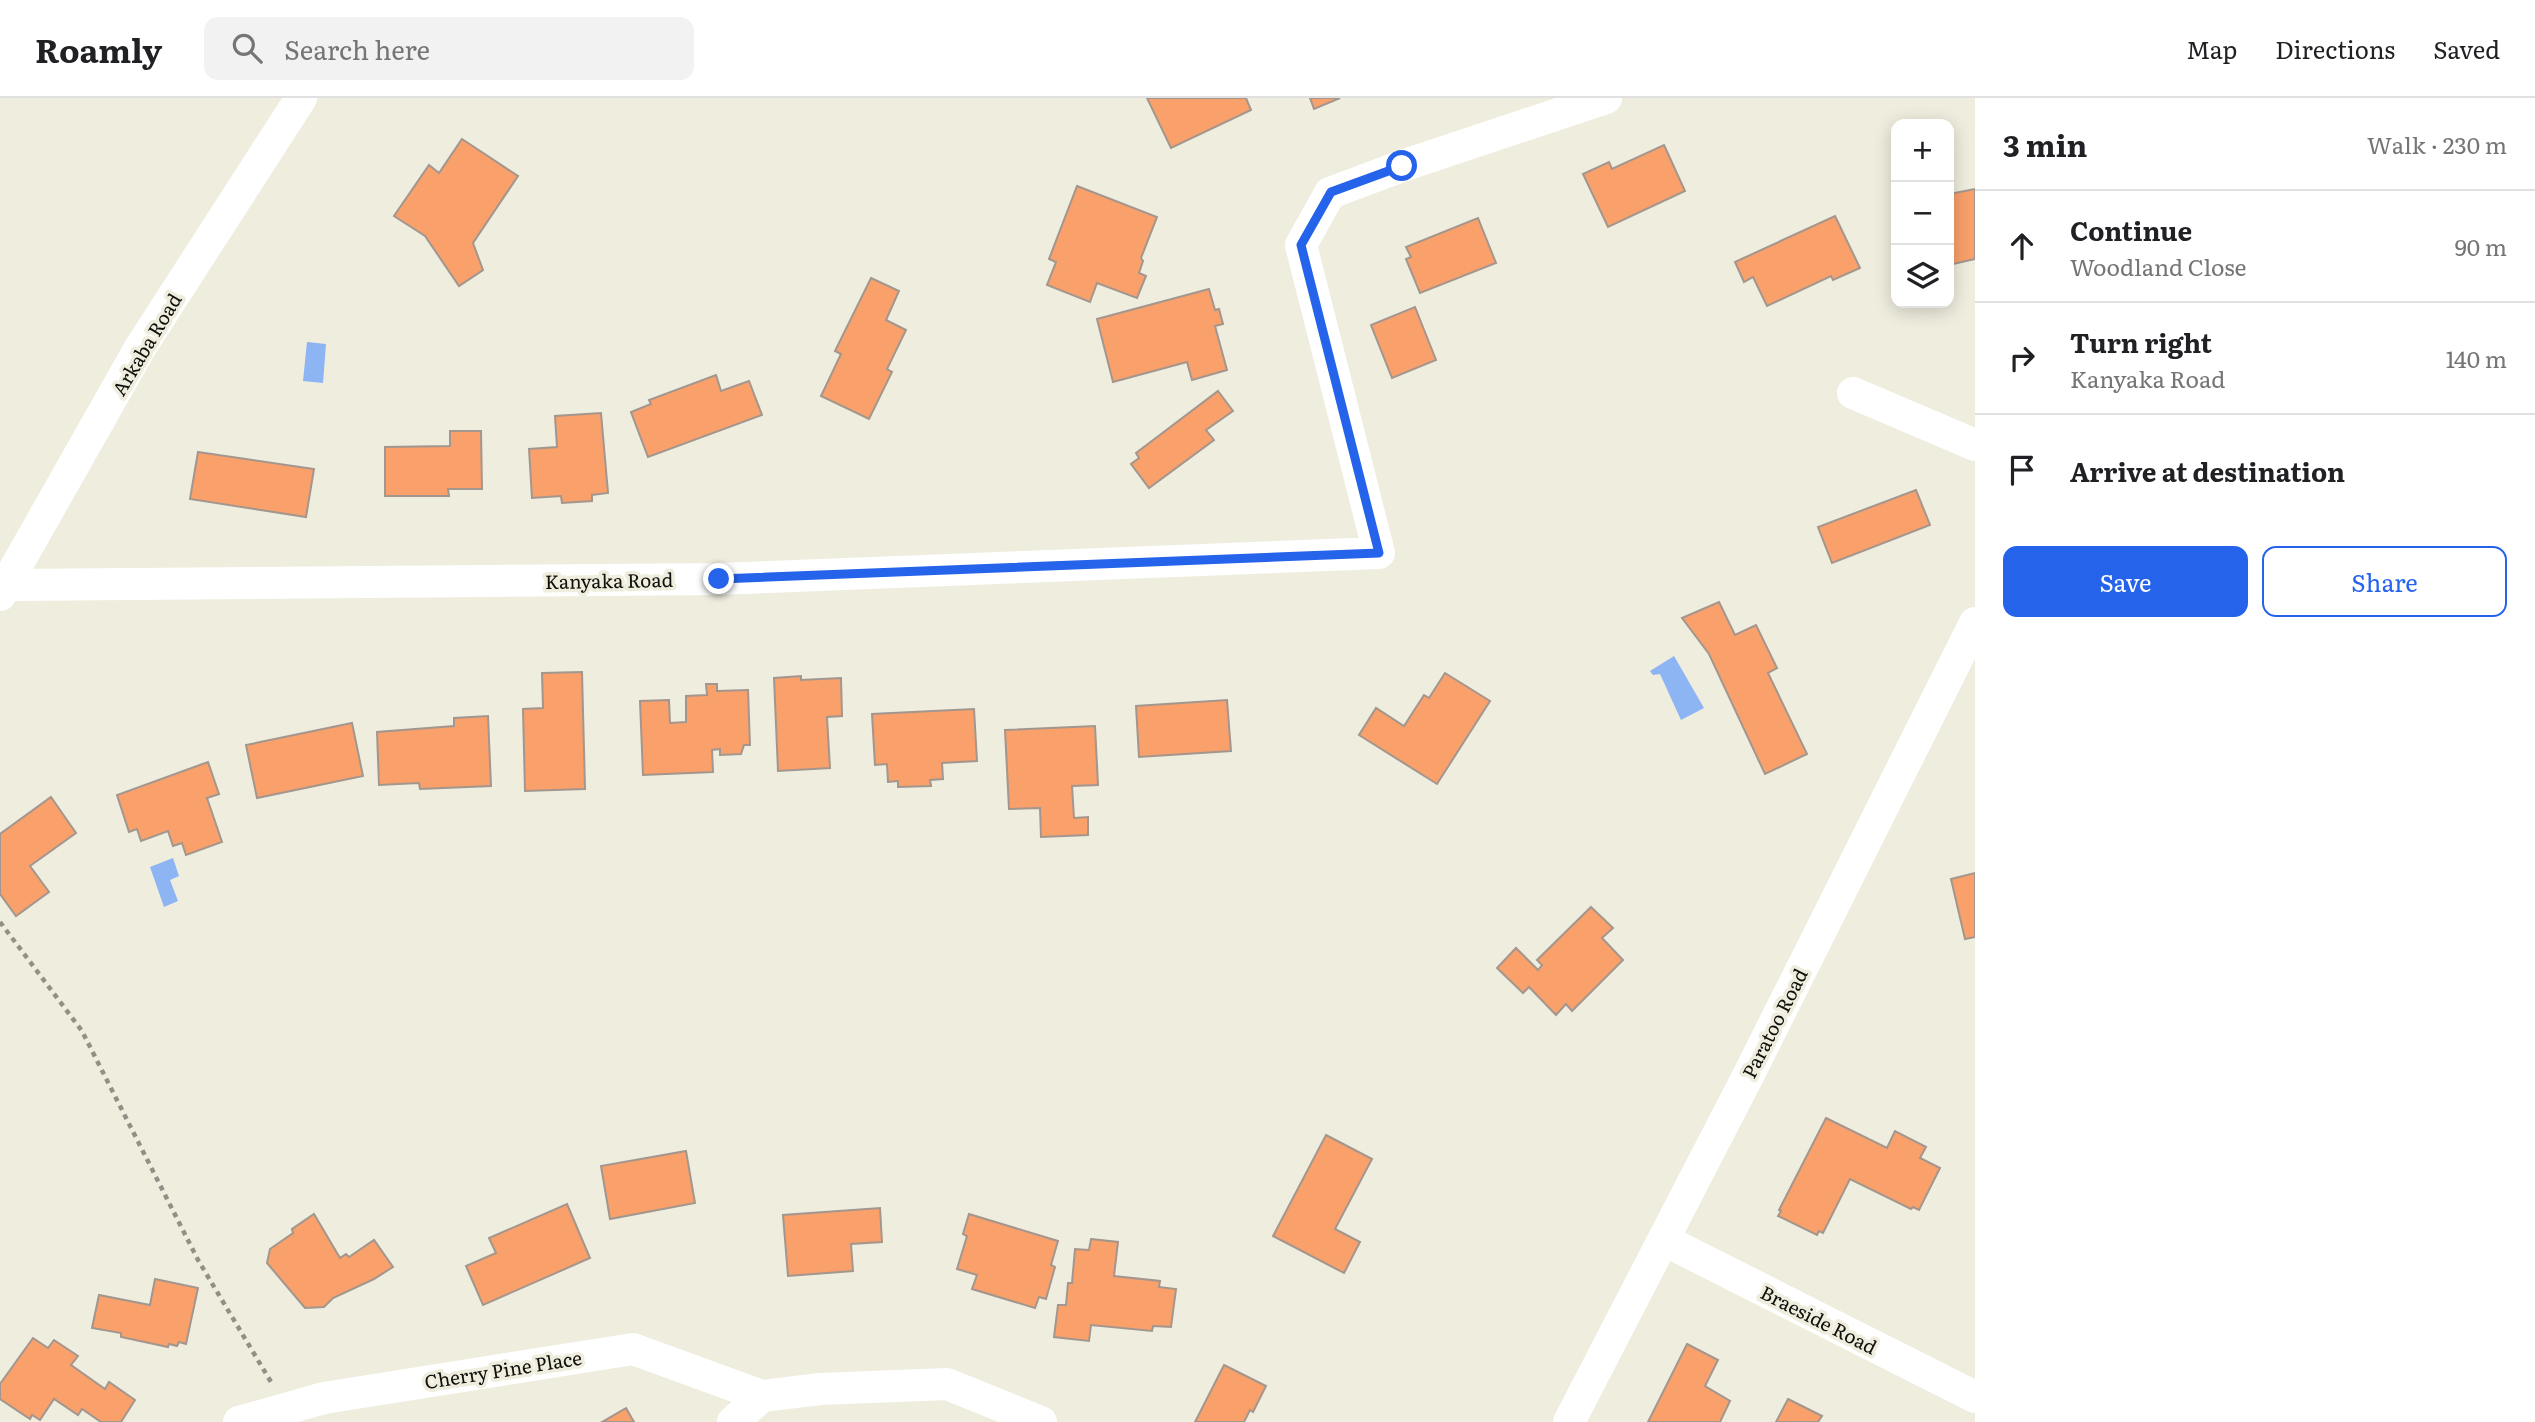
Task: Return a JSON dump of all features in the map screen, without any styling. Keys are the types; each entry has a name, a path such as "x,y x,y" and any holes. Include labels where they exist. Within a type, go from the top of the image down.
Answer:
{"street":[{"name":"Arkaba Road","path":"4,590 141,348 301,98"},
{"name":"Kanyaka Road","path":"4,590 719,579 1379,553 1301,245 1331,192 1606,98"},
{"path":"1853,393 1975,445"},
{"name":"Paratoo Road","path":"1569,1422 1664,1240 1975,623"},
{"name":"Braeside Road","path":"1664,1240 1975,1397"},
{"name":"Cherry Pine Place","path":"239,1422 324,1398 633,1349 762,1396"},
{"path":"733,1422 762,1396 820,1389 947,1384 1041,1422"}],"path":[{"path":"0,922 82,1031 198,1260 286,1407"}],"water":[{"path":"307,342 326,344 323,383 303,381"},
{"path":"1674,656 1704,708 1681,720 1660,674 1653,675 1650,671"},
{"path":"173,858 179,876 170,880 178,901 164,907 150,867"}],"building":[{"path":"1147,98 1246,98 1251,110 1171,148"},
{"path":"1310,98 1340,98 1314,109"},
{"path":"462,139 518,176 473,243 483,270 459,286 425,236 394,216 429,165 439,173"},
{"path":"1664,145 1685,191 1608,227 1583,174 1609,162 1612,169"},
{"path":"1077,186 1157,217 1141,258 1143,261 1139,273 1146,276 1137,298 1097,283 1090,302 1047,285 1056,262 1049,259"},
{"path":"1975,189 1975,259 1954,264 1954,245 1954,193"},
{"path":"1835,216 1860,268 1833,280 1831,276 1767,306 1753,277 1744,282 1735,262"},
{"path":"1478,218 1496,263 1420,293 1406,259 1411,257 1406,247"},
{"path":"871,278 899,291 886,320 906,330 887,369 892,372 869,419 821,396 841,354 835,351"},
{"path":"1209,289 1215,310 1219,309 1223,324 1215,326 1227,370 1192,380 1187,362 1113,382 1097,319"},
{"path":"1415,307 1436,360 1392,378 1371,325"},
{"path":"716,375 721,391 749,381 762,415 648,457 631,412 651,404 649,400"},
{"path":"1218,391 1233,411 1206,430 1214,440 1149,488 1131,464 1139,458 1136,453"},
{"path":"601,413 608,493 592,495 592,501 562,503 561,496 532,498 529,449 557,447 555,416"},
{"path":"450,431 481,431 482,489 448,489 449,496 385,496 385,447 450,446"},
{"path":"198,452 314,469 306,517 190,499"},
{"path":"1916,490 1930,525 1832,563 1818,527"},
{"path":"1719,602 1735,635 1756,625 1777,668 1768,673 1807,754 1765,774 1709,654 1682,618"},
{"path":"582,672 585,789 525,791 523,709 543,708 542,673"},
{"path":"1445,673 1490,701 1437,784 1359,735 1376,708 1404,726 1424,695 1429,698"},
{"path":"801,676 801,680 841,678 842,716 827,717 830,768 778,771 774,678"},
{"path":"706,684 717,684 717,691 748,690 750,745 744,745 741,754 720,755 720,749 712,750 713,772 643,775 640,701 669,700 670,723 686,722 686,696 707,695"},
{"path":"1227,700 1231,751 1139,757 1136,706"},
{"path":"974,709 977,761 942,763 943,779 930,780 931,786 898,787 898,781 888,782 887,764 875,765 872,714"},
{"path":"488,716 491,786 420,789 419,783 379,785 377,732 454,726 454,718"},
{"path":"352,723 363,776 257,798 246,745"},
{"path":"1095,726 1098,785 1072,786 1074,818 1088,817 1088,835 1041,837 1040,808 1009,809 1005,730"},
{"path":"208,762 219,794 207,798 222,842 186,855 182,843 173,846 168,831 141,841 137,829 129,832 117,795"},
{"path":"51,797 76,833 30,866 49,892 16,916 0,894 0,834"},
{"path":"1975,873 1975,937 1965,939 1951,879"},
{"path":"1591,907 1613,928 1602,938 1623,960 1572,1011 1566,1004 1556,1015 1529,987 1523,993 1497,968 1516,948 1538,970 1542,965 1537,960"},
{"path":"1826,1118 1887,1148 1895,1131 1926,1147 1920,1158 1940,1168 1919,1210 1913,1207 1911,1209 1850,1179 1823,1233 1819,1231 1817,1235 1778,1216"},
{"path":"1326,1135 1372,1159 1335,1229 1360,1242 1344,1273 1273,1236"},
{"path":"686,1151 695,1203 610,1219 601,1166"},
{"path":"567,1204 590,1258 483,1305 466,1266 496,1253 489,1238"},
{"path":"880,1208 882,1242 851,1244 853,1271 788,1276 783,1215"},
{"path":"314,1214 340,1258 346,1254 349,1257 374,1240 393,1267 333,1298 324,1307 305,1308 267,1263 270,1249"},
{"path":"969,1214 1058,1241 1051,1265 1055,1267 1046,1299 1039,1297 1035,1308 972,1289 977,1275 957,1269 967,1236 963,1234"},
{"path":"1091,1239 1118,1242 1114,1276 1160,1281 1159,1287 1176,1289 1171,1327 1153,1326 1152,1331 1091,1325 1089,1341 1054,1337 1058,1305 1066,1305 1068,1283 1072,1283 1075,1249 1089,1250"},
{"path":"155,1279 198,1288 186,1344 179,1342 177,1346 169,1344 168,1347 121,1337 121,1333 92,1328 99,1295 150,1305"},
{"path":"33,1338 48,1348 54,1340 78,1356 71,1365 105,1389 109,1382 135,1400 121,1422 101,1422 82,1409 78,1415 54,1399 40,1420 32,1415 30,1419 0,1399 0,1384"},
{"path":"1687,1344 1718,1360 1705,1386 1730,1401 1720,1422 1648,1422"},
{"path":"1224,1365 1266,1386 1253,1412 1250,1410 1244,1422 1195,1422"},
{"path":"1788,1399 1822,1416 1818,1422 1776,1422"},
{"path":"626,1408 634,1422 602,1422"}],"route":[{"path":"719,579 1379,553 1301,245 1331,192 1402,166"}]}
